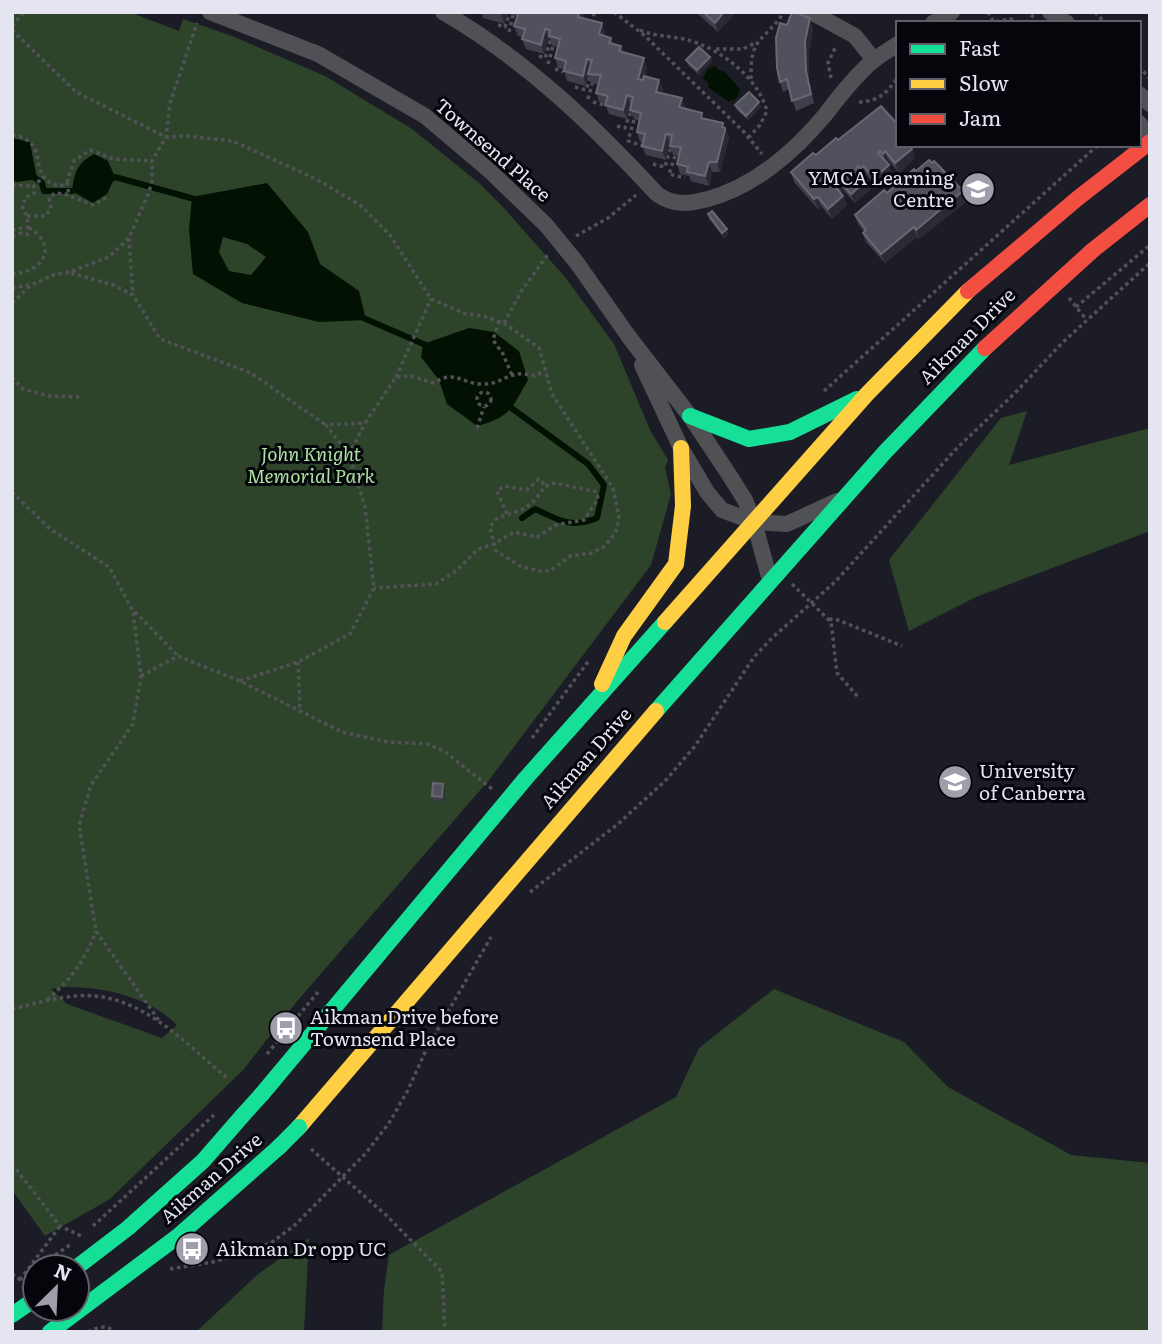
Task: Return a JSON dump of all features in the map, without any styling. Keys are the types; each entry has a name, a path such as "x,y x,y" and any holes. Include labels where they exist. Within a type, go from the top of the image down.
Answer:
{"main road":[{"name":"Aikman Drive","path":"91,1256 128,1228 203,1161 526,778 867,394 957,300 1150,140"},
{"name":"Aikman Drive","path":"50,1332 177,1237 299,1127 510,877 839,500 1011,321 1150,205"},
{"path":"1128,221 1150,223"},
{"path":"690,416 749,439 790,432 867,394"},
{"path":"592,705 624,636 676,564 683,506 681,448"}],"street":[{"name":"Townsend Place","path":"210,12 318,54 425,116 491,172 546,226 577,263 629,337 690,416 746,500 774,575"},
{"path":"443,12 513,60 572,107 657,194 679,204 712,198 736,189 771,167 810,132 840,94 874,60 896,45"},
{"path":"811,12 855,36 874,60"},
{"path":"936,21 952,12"},
{"path":"1050,12 1066,21"},
{"name":"Townsend Place","path":"629,337 681,448 707,492 722,510 754,522 787,524 839,500"}],"path":[{"path":"24,12 12,28 76,92 166,137 187,136 233,141 316,179 360,205 390,235 431,299 466,314 499,321 538,348 552,394 613,488 619,517 616,532 605,546 592,553 570,556 550,571 520,566 496,551 494,544 490,528 494,520 526,509 545,486 556,483 597,492 598,499 584,520 556,526 537,537 514,532 494,544 478,549 456,571 436,584 374,588"},
{"path":"614,12 635,28 748,137 771,167"},
{"path":"635,28 657,36 680,38 713,48 743,49 757,42 784,12"},
{"path":"492,23 505,27 511,14"},
{"path":"511,14 507,32 512,33 511,38"},
{"path":"1026,21 1030,17"},
{"path":"997,21 1017,21"},
{"path":"12,288 31,285 109,257 129,238 149,192 152,161 166,137 170,103 192,36"},
{"path":"532,54 545,58 551,39"},
{"path":"751,81 751,59 757,42"},
{"path":"553,46 547,67 563,72"},
{"path":"713,48 751,81 767,111 760,125 748,137"},
{"path":"574,87 586,90 592,69"},
{"path":"593,84 588,101 604,105"},
{"path":"614,125 625,128 632,105"},
{"path":"634,120 628,141 643,146"},
{"path":"12,135 26,138 34,144 42,178 61,186 67,182"},
{"path":"653,164 665,167 671,144"},
{"path":"820,395 1096,147"},
{"path":"69,196 67,182 75,161 90,150 113,159 152,161"},
{"path":"675,156 669,174 685,178"},
{"path":"28,227 22,206 26,197 34,194 36,185 42,178"},
{"path":"12,185 36,185"},
{"path":"27,216 46,216 51,209 50,195 65,194 93,205 107,197"},
{"path":"12,230 28,227 41,235 45,245 44,256 38,267 24,273 12,274"},
{"path":"12,236 22,233 30,235"},
{"path":"129,238 133,295 160,339 251,373 326,425 349,455 365,507 374,588 350,634 298,662 240,681"},
{"path":"1076,307 1150,245"},
{"path":"522,898 618,824 665,780 695,746 754,657 835,582 957,448 1087,320 1150,263"},
{"path":"69,272 113,285 133,295"},
{"path":"12,303 31,285"},
{"path":"1068,296 1087,320"},
{"path":"349,455 365,423 396,377 431,299"},
{"path":"499,321 494,332 494,345 503,354 512,375"},
{"path":"396,377 411,376 434,383 443,378 457,376 475,384 485,384 512,375 523,373 535,376 545,371"},
{"path":"12,377 23,389 49,396 79,397"},
{"path":"485,384 485,392"},
{"path":"484,407 478,403 478,396 485,392"},
{"path":"477,428 484,407 492,400 485,392"},
{"path":"326,425 365,423"},
{"path":"507,514 497,491 504,486 527,490 539,479 545,486"},
{"path":"12,492 50,529 109,567 133,611 178,656 240,681 342,732 388,742 427,744 444,751 493,791"},
{"path":"774,575 829,619 837,673 859,698"},
{"path":"133,611 141,676 133,724 91,785 79,825 96,931 160,1022"},
{"path":"829,619 838,620 902,646"},
{"path":"141,676 178,656"},
{"path":"526,746 590,658"},
{"path":"298,662 300,710"},
{"path":"45,1001 72,976 96,931"},
{"path":"163,1270 213,1262 271,1244 295,1225 366,1153 389,1123 426,1050 493,933"},
{"path":"262,1059 286,1027 323,986"},
{"path":"12,1009 78,995 110,999 137,1008 160,1022 228,1079"},
{"path":"58,1253 129,1195 219,1109"},
{"path":"311,1149 387,1216 442,1272 445,1332"},
{"path":"12,1164 60,1226 81,1236"},
{"path":"12,1274 20,1280 60,1226"},
{"path":"88,1332 101,1327 115,1332"}],"green space":[{"name":"John Knight Memorial Park","path":"12,12 129,12 179,31 183,19 232,36 325,76 412,129 479,183 565,277 614,344 650,430 668,460 665,468 671,494 651,565 489,780 298,1000 243,1070 110,1199 45,1236 12,1190","holes":["64,987 125,995 153,1007 177,1025 162,1038 67,1004 51,989"]},
{"path":"1027,411 1009,465 1150,428 1150,531 976,597 909,631 889,560 1001,418"},
{"path":"774,989 904,1042 948,1087 1071,1155 1150,1163 1150,1332 382,1332 389,1255 676,1097 699,1048"},
{"path":"309,1238 304,1332 196,1332 257,1275"}],"shaded area":[{"path":"715,66 721,72 723,70 740,89 737,98 729,102 708,87 709,84 703,78 708,69"},
{"path":"12,138 30,142 37,179 17,182 12,180"},
{"path":"94,154 108,161 115,177 107,194 93,203 72,191 77,169"},
{"path":"267,183 308,232 320,264 359,291 366,320 319,322 242,303 193,274 189,230 192,197","holes":["223,237 247,244 266,257 251,275 229,271 219,252"]},
{"path":"469,328 494,332 519,351 528,380 504,415 477,426 447,404 439,380 421,357 423,344"}],"building":[{"path":"519,12 579,12 578,17 602,23 599,34 611,38 609,43 621,46 619,51 644,58 638,79 643,80 644,76 659,80 656,92 682,98 679,107 702,113 701,118 723,123 725,130 717,162 709,162 705,176 687,172 688,167 677,164 681,147 670,146 672,135 666,134 662,151 642,146 645,134 637,132 641,113 630,110 633,97 627,95 623,110 605,105 608,96 596,93 601,75 588,74 592,60 587,59 583,76 564,71 566,61 555,58 560,39 549,36 550,30 545,29 541,45 522,39 525,29 514,26"},
{"path":"703,12 724,12 715,23"},
{"path":"792,12 810,18 805,41 806,71 811,94 792,101 787,79 780,82 776,38 780,23 787,25"},
{"path":"699,47 710,57 697,70 686,60"},
{"path":"749,92 759,102 746,116 735,105"},
{"path":"881,106 896,123 896,147 912,149 895,163 885,151 883,154 880,151 878,153 889,165 874,178 863,166 860,169 858,166 856,168 866,181 851,194 840,182 832,183 843,196 828,209 818,197 814,199 791,172 813,153 816,155 836,138 838,140"},
{"path":"929,160 932,163 934,161 963,191 916,230 914,227 881,254 863,233 866,230 855,215 884,190 887,193 914,169 916,171"},
{"path":"712,211 727,229 722,233 708,214"},
{"path":"433,783 443,784 442,797 432,796"}],"waterway":[{"path":"31,175 42,183 44,191 72,191 78,188"},
{"path":"108,181 115,177 198,200"},
{"path":"361,317 428,346"},
{"path":"506,404 588,464 604,485 597,518 572,523 558,520 535,509 522,518"}],"traffic: fast":[{"path":"656,711 885,452 985,348"},
{"path":"690,416 749,439 790,432 857,399"},
{"path":"262,1094 526,778 665,622"},
{"path":"243,1115 262,1094"},
{"path":"91,1256 128,1228 203,1161 243,1115"},
{"path":"279,1147 299,1127"},
{"path":"50,1332 177,1237 279,1147"},
{"path":"12,1315 21,1309"}],"traffic: slow":[{"path":"665,622 867,394 968,291"},
{"path":"602,684 624,636 676,564 683,506 681,448"},
{"path":"299,1127 656,711"}],"traffic: jam":[{"path":"968,291 1078,198 1150,142"},
{"path":"985,348 1093,250 1150,205"}],"place":[{"name":"YMCA Learning Centre","path":"978,189"},
{"name":"University of Canberra","path":"955,782"},
{"name":"Aikman Drive before Townsend Place","path":"286,1028"},
{"name":"Aikman Dr opp UC","path":"192,1249"}]}
